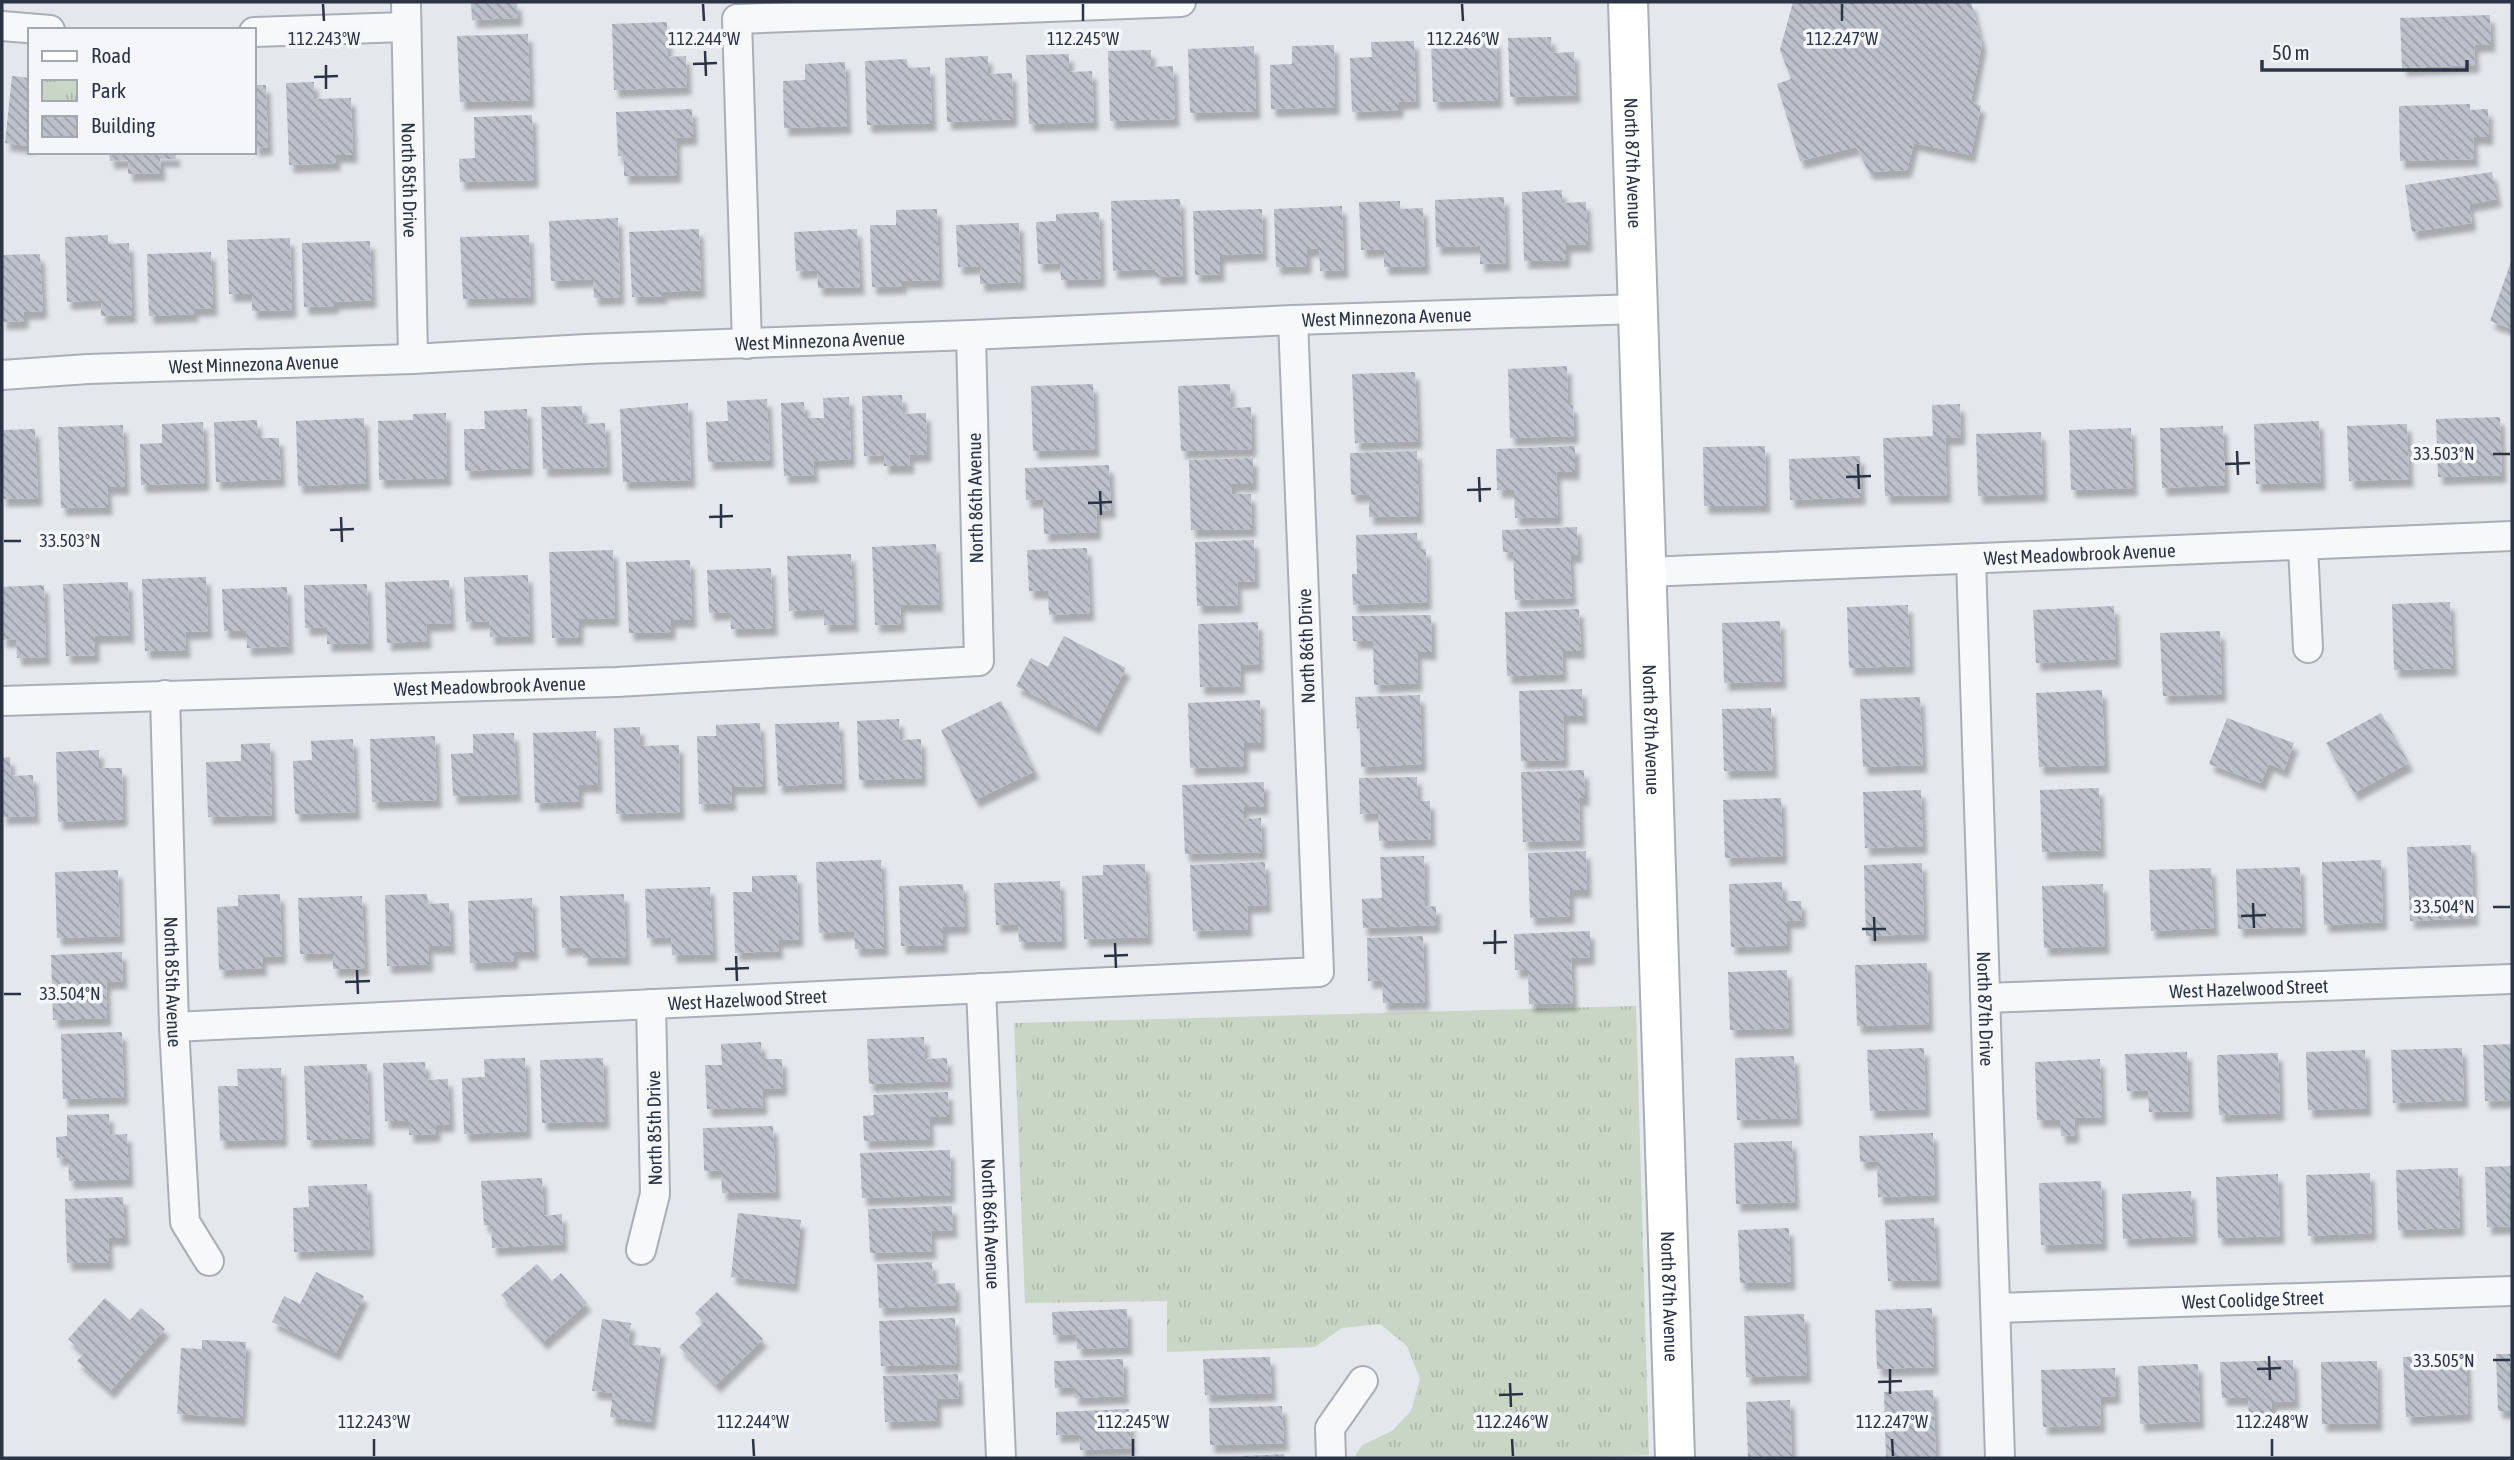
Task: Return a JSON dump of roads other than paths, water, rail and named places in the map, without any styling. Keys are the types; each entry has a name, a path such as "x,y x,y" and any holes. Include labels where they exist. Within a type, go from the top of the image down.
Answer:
{"street":[{"path":"747,344 737,19 1181,2"},
{"name":"North 87th Avenue","path":"1628,2 1675,1458"},
{"path":"256,32 406,15"},
{"name":"North 85th Drive","path":"406,15 413,359"},
{"path":"2,26 28,28"},
{"name":"West Minnezona Avenue","path":"2,375 1293,320 1639,309"},
{"name":"North 86th Drive","path":"1293,320 1319,972"},
{"name":"North 86th Avenue","path":"971,335 979,661"},
{"name":"West Meadowbrook Avenue","path":"1646,572 2512,536"},
{"path":"2303,546 2308,648"},
{"name":"North 87th Drive","path":"1971,559 2000,1458"},
{"name":"West Meadowbrook Avenue","path":"2,701 631,682 979,661"},
{"name":"North 85th Avenue","path":"165,695 174,1027 185,1222 209,1261"},
{"name":"West Hazelwood Street","path":"174,1027 1319,972"},
{"name":"West Hazelwood Street","path":"1985,998 2512,979"},
{"name":"North 86th Avenue","path":"981,988 1002,1458"},
{"name":"North 85th Drive","path":"641,1250 655,1194 652,1004"},
{"name":"West Coolidge Street","path":"1996,1308 2512,1291"},
{"path":"1331,1458 1330,1428 1363,1381"}]}
